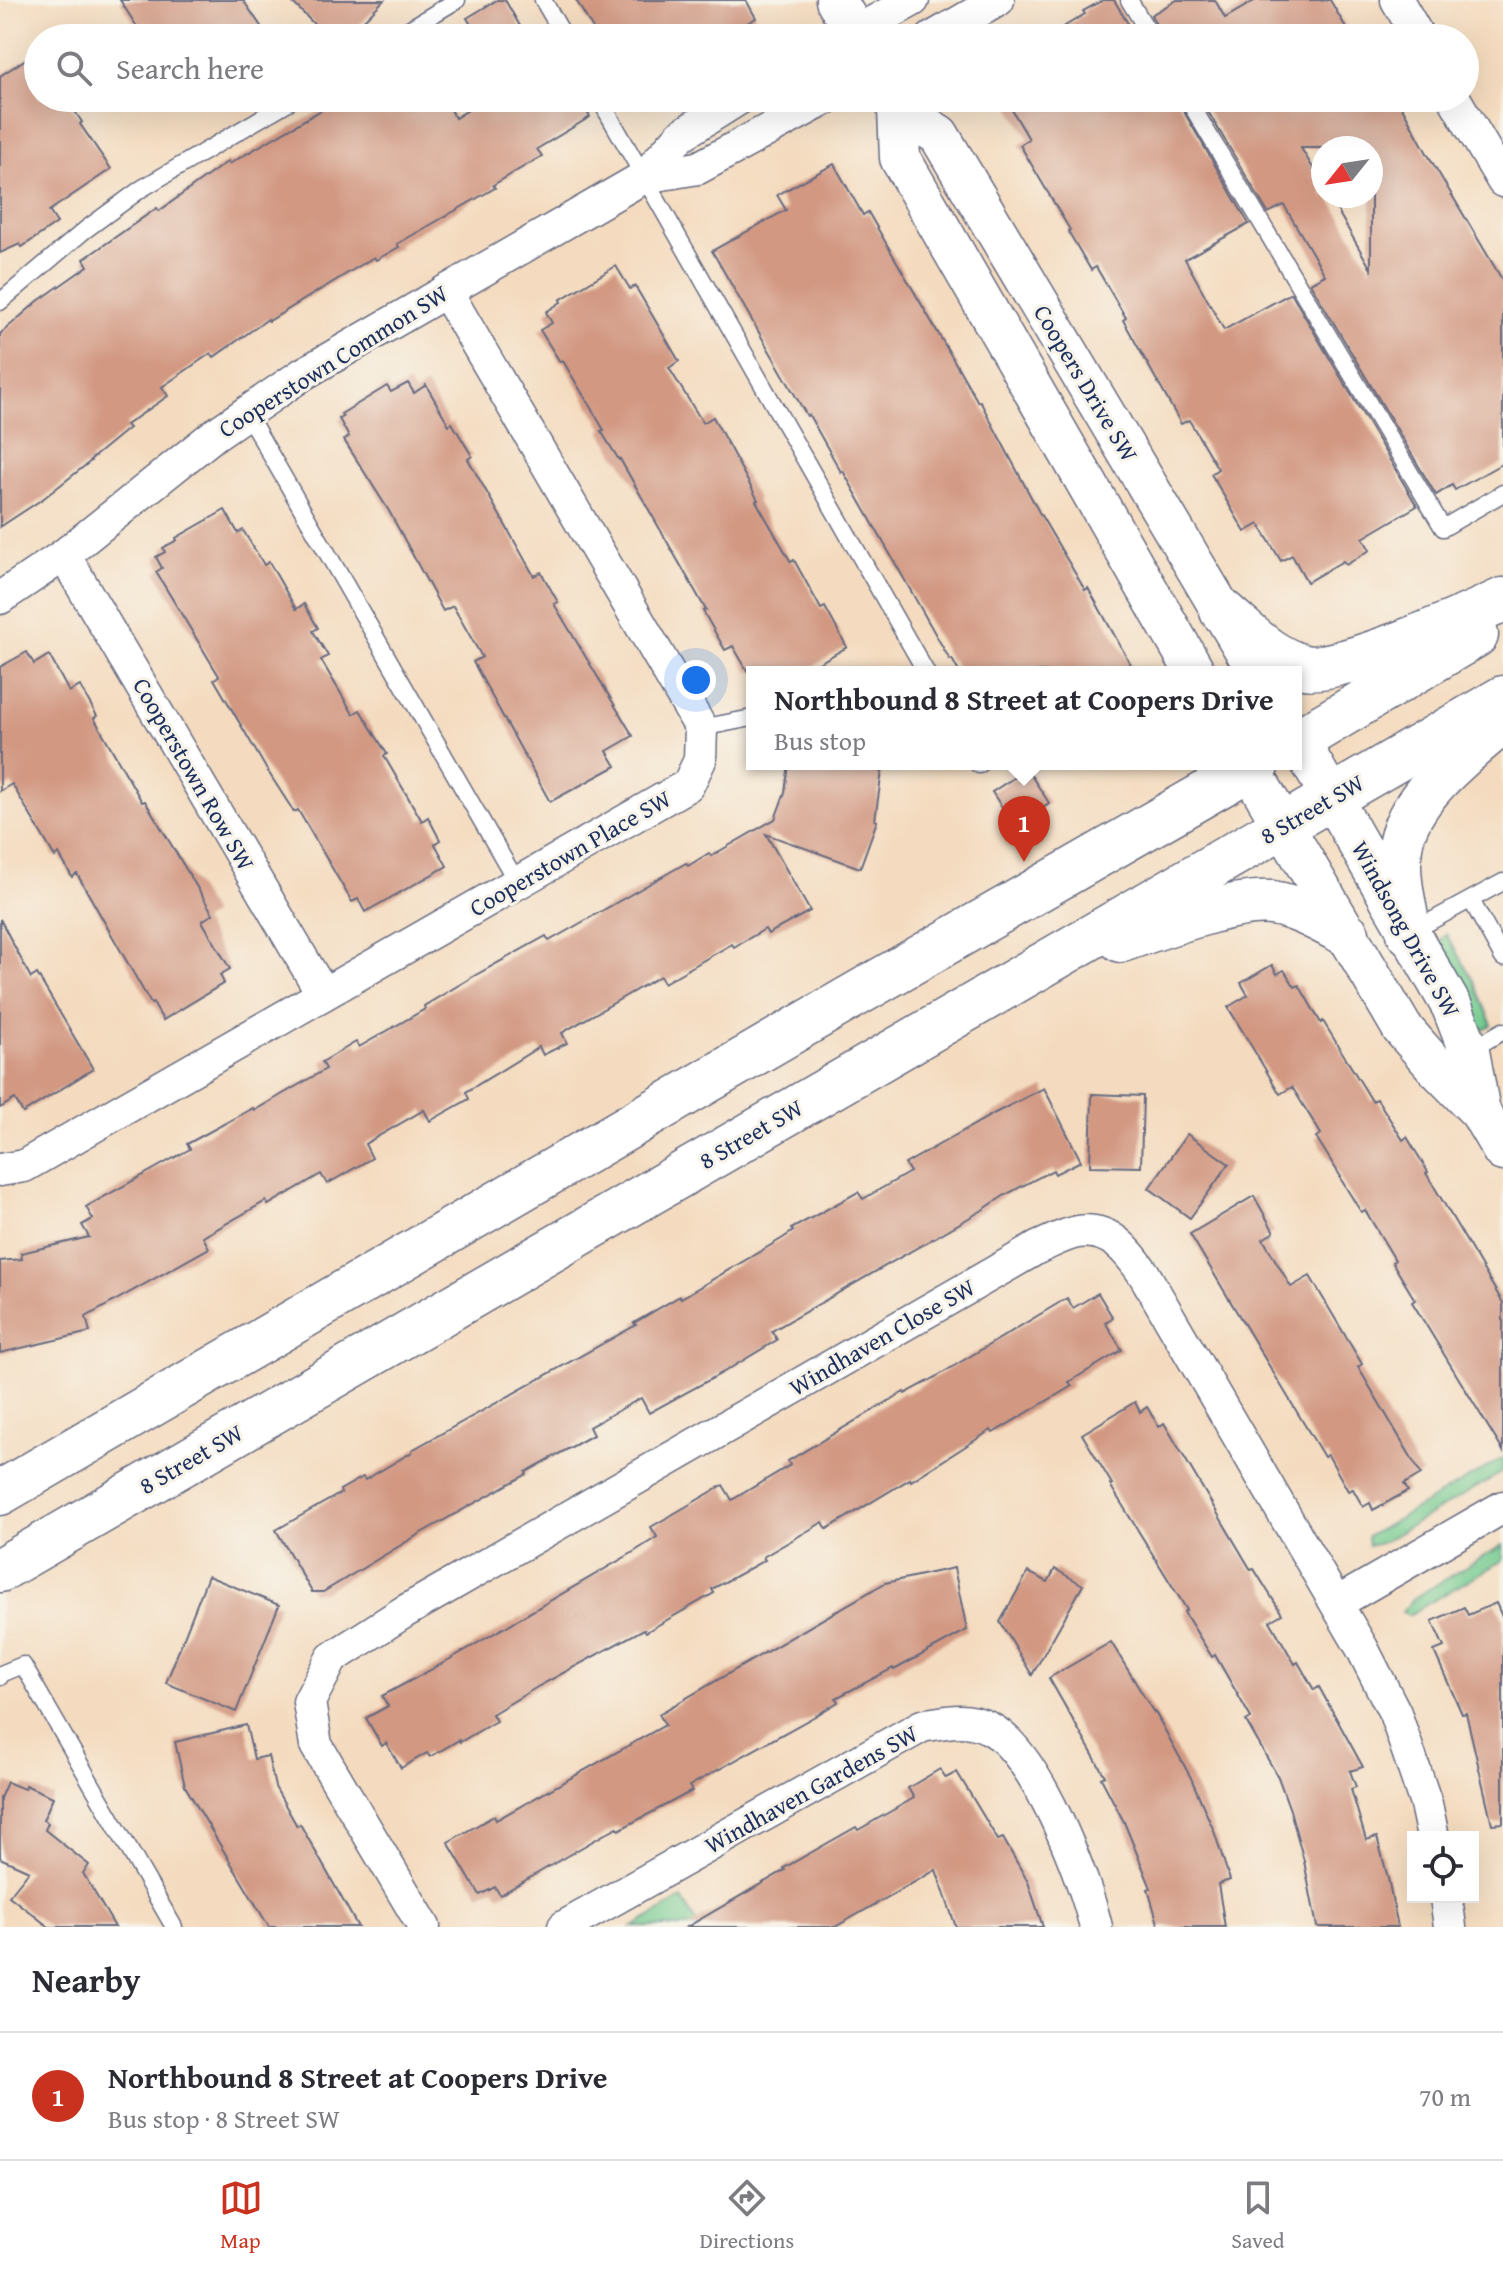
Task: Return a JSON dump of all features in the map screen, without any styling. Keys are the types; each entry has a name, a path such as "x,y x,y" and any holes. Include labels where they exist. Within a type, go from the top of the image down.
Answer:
{"main road":[{"path":"1302,666 1346,661 1448,625 1503,600"},
{"path":"1222,611 1275,657 1301,666"},
{"path":"1302,737 1503,618"},
{"name":"8 Street SW","path":"0,1570 1503,698"},
{"path":"1409,933 1400,882 1400,847 1408,818 1433,785 1503,721"},
{"path":"0,1493 1242,770"},
{"path":"1038,966 1230,907 1270,903 1301,910 1347,934"}],"street":[{"path":"856,24 913,0"},
{"path":"956,24 998,0"},
{"path":"1397,0 1411,24"},
{"name":"Cooperstown Common SW","path":"0,598 64,555 246,412 303,374 644,177 681,135 718,112"},
{"name":"Cooperstown Common SW","path":"644,177 698,168 801,112"},
{"name":"Coopers Drive SW","path":"896,112 900,158 1192,666"},
{"name":"Coopers Drive SW","path":"906,112 939,135 1254,666"},
{"path":"1462,112 1503,181"},
{"path":"446,291 701,728"},
{"name":"Cooperstown Row SW","path":"64,555 323,994"},
{"name":"Cooperstown Place SW","path":"0,1170 24,1166 688,785 700,760 701,728"},
{"name":"Windsong Drive SW","path":"1302,748 1452,1007 1453,1060 1503,1151"},
{"name":"Windsong Drive SW","path":"1254,770 1282,826 1402,1028 1453,1060"},
{"name":"Windhaven Close SW","path":"424,1927 316,1745 309,1702 332,1658 404,1612 1037,1248 1078,1232 1103,1233 1124,1247 1144,1274 1362,1648 1395,1713 1426,1804 1432,1831"},
{"path":"1337,1603 1503,1507"},
{"name":"Windhaven Gardens SW","path":"564,1927 922,1726 959,1719 989,1728 1016,1750 1064,1838 1090,1901 1096,1927"},
{"path":"1447,1903 1450,1927"}],"lane":[{"path":"417,24 457,0"},
{"path":"543,0 557,24"},
{"path":"1129,0 1144,24"},
{"path":"0,302 85,230 141,189 271,112"},
{"path":"607,112 919,666"},
{"path":"1195,112 1443,528 1503,493"},
{"path":"246,412 518,884"},
{"path":"701,728 746,719"},
{"path":"1409,933 1503,882"},
{"path":"1471,900 1503,958"},
{"path":"1453,1060 1503,1031"},
{"path":"0,1677 23,1665 174,1927"}],"green space":[{"path":"1446,934 1474,981 1492,1025 1481,1030 1438,943"},
{"path":"1503,1458 1503,1472 1381,1543 1368,1546 1367,1537"},
{"path":"1503,1545 1503,1560 1409,1615 1402,1612 1414,1598"},
{"path":"682,1899 699,1927 633,1927"}],"building":[{"path":"120,0 243,0 259,24 135,24"},
{"path":"290,0 384,0 360,24 314,24"},
{"path":"497,0 505,0 519,24 471,24 467,18"},
{"path":"576,0 746,0 756,18 746,24 590,24"},
{"path":"1103,0 1114,0 1128,24 1068,24 1085,14 1083,11"},
{"path":"1177,0 1215,0 1225,18 1256,0 1330,0 1344,24 1156,24 1151,15"},
{"path":"24,60 24,112 75,112 82,122 80,124 111,169 49,211 57,223 22,247 20,244 0,253 0,76"},
{"path":"318,112 452,112 455,118 465,112 587,112 590,117 537,149 542,156 493,185 495,188 397,244 399,247 376,260 374,257 268,319 214,357 211,353 162,387 168,396 126,425 129,428 44,498 0,527 0,334 38,301 88,266 84,259 157,208 159,211 228,161 229,164"},
{"path":"1013,112 1184,112 1249,224 1185,259 1224,330 1291,293 1417,506 1363,538 1370,550 1346,565 1343,561 1307,582 1292,555 1281,561 1259,524 1245,532 1211,474 1218,469 1189,420 1181,424 1123,320 1126,318 1096,267 1091,270 1020,145 1029,139"},
{"path":"1208,112 1405,112 1503,281 1503,463 1455,490 1452,485 1436,495 1310,283 1325,275 1284,205 1268,213"},
{"path":"834,164 863,215 868,212 980,401 1039,512 1085,590 1088,588 1132,666 956,666 950,660 843,471 807,416 712,251 786,210 777,195"},
{"path":"616,266 630,289 635,286 679,361 669,368 703,423 713,417 791,562 794,560 821,609 825,607 847,647 814,666 746,666 746,669 733,646 725,650 703,611 706,610 601,431 604,430 563,361 560,362 540,330 552,323 546,312"},
{"path":"408,383 414,393 426,385 449,425 452,423 472,456 468,459 534,576 541,572 558,602 554,604 633,736 607,751 616,766 550,802 473,662 482,657 453,606 443,611 389,511 344,440 349,437 339,419 343,417 341,414 387,386 391,392"},
{"path":"225,510 238,533 243,530 264,565 269,562 296,609 304,604 318,628 313,631 328,656 321,660 353,714 360,710 422,821 428,817 440,840 435,844 447,866 365,912 358,899 352,902 298,810 294,812 267,770 214,679 219,676 156,572 162,568 156,557 165,552 163,548"},
{"path":"27,652 34,664 49,655 69,692 80,686 97,716 94,718 142,802 145,801 213,914 202,921 230,969 220,975 224,983 163,1020 77,874 72,877 59,854 55,857 12,784 0,791 0,667"},
{"path":"788,770 882,770 877,821 860,868 766,834 810,911 768,934 765,929 734,947 732,944 664,983 660,976 562,1033 567,1043 543,1055 539,1047 466,1092 469,1099 430,1121 424,1110 365,1144 372,1158 327,1184 321,1174 203,1237 209,1248 86,1317 90,1332 0,1353 0,1261 22,1259 21,1253 89,1237 82,1225 93,1219 86,1207 190,1149 187,1144 326,1069 322,1062 356,1042 359,1047 546,936 549,941 686,863 688,866 709,853 711,856 775,819 785,792"},
{"path":"1028,770 1049,803 1014,826 992,792"},
{"path":"0,919 31,978 37,974 93,1069 23,1113 15,1099 0,1108"},
{"path":"1272,965 1277,974 1284,970 1295,987 1299,985 1372,1101 1377,1099 1403,1140 1407,1137 1503,1303 1503,1451 1412,1302 1415,1300 1392,1262 1395,1260 1365,1210 1361,1212 1316,1137 1321,1134 1292,1087 1280,1094 1228,1007 1248,995 1241,983"},
{"path":"1044,1088 1081,1161 1055,1174 1053,1170 1005,1195 772,1331 777,1340 724,1372 649,1413 641,1398 589,1427 593,1435 527,1474 323,1592 312,1592 276,1530 341,1493 340,1490 363,1477 365,1480 412,1450 636,1325 634,1323 783,1238 793,1231 791,1229 858,1192 863,1199 910,1172 905,1164"},
{"path":"1092,1094 1143,1096 1141,1167 1090,1166"},
{"path":"1187,1134 1229,1164 1190,1218 1149,1188"},
{"path":"1254,1196 1274,1232 1263,1239 1291,1287 1310,1276 1362,1364 1358,1367 1421,1474 1404,1484 1408,1491 1373,1510 1370,1503 1363,1507 1353,1489 1348,1491 1328,1455 1324,1457 1190,1234"},
{"path":"1098,1293 1113,1318 1105,1322 1122,1350 1069,1382 1072,1386 993,1433 991,1430 827,1529 823,1522 763,1557 765,1560 712,1589 714,1593 646,1632 644,1629 539,1686 492,1714 496,1721 460,1742 430,1757 427,1753 401,1768 386,1743 382,1746 366,1718 388,1706 382,1696 632,1553 657,1537 651,1527 723,1485 732,1500 790,1465 788,1461 1067,1298 1073,1308"},
{"path":"1135,1402 1140,1412 1147,1407 1159,1427 1164,1423 1251,1570 1254,1569 1282,1614 1270,1621 1314,1690 1319,1687 1363,1767 1350,1771 1356,1787 1351,1789 1366,1840 1377,1837 1398,1927 1317,1927 1290,1810 1278,1777 1246,1721 1251,1718 1215,1655 1212,1657 1184,1612 1187,1610 1082,1434"},
{"path":"954,1568 967,1630 836,1698 838,1702 817,1715 689,1786 692,1791 619,1830 617,1827 500,1895 495,1887 480,1895 448,1842 494,1816 496,1820 665,1725 659,1714 885,1583"},
{"path":"1055,1569 1083,1585 1032,1675 1000,1622 1028,1572 1048,1582"},
{"path":"208,1576 279,1605 236,1712 166,1683"},
{"path":"1496,1603 1503,1619 1503,1823 1492,1824 1466,1713 1462,1714 1434,1651 1444,1647 1432,1621 1464,1607 1468,1615"},
{"path":"1111,1642 1155,1712 1191,1778 1214,1831 1230,1880 1218,1884 1225,1927 1159,1927 1148,1889 1151,1888 1124,1822 1101,1778 1105,1776 1049,1678"},
{"path":"246,1725 254,1759 268,1756 275,1787 297,1826 300,1824 358,1927 269,1927 185,1786 175,1742"},
{"path":"940,1769 946,1778 957,1772 998,1840 1003,1838 1028,1882 1043,1927 956,1927 936,1870 835,1927 687,1927 856,1827 858,1830 914,1798 908,1788"},
{"path":"7,1782 24,1789 25,1785 53,1797 43,1820 48,1823 45,1830 89,1865 83,1873 115,1927 49,1927 9,1896 29,1871 0,1858 0,1798"}],"place":[{"name":"Northbound 8 Street at Coopers Drive","path":"1024,862"}]}
